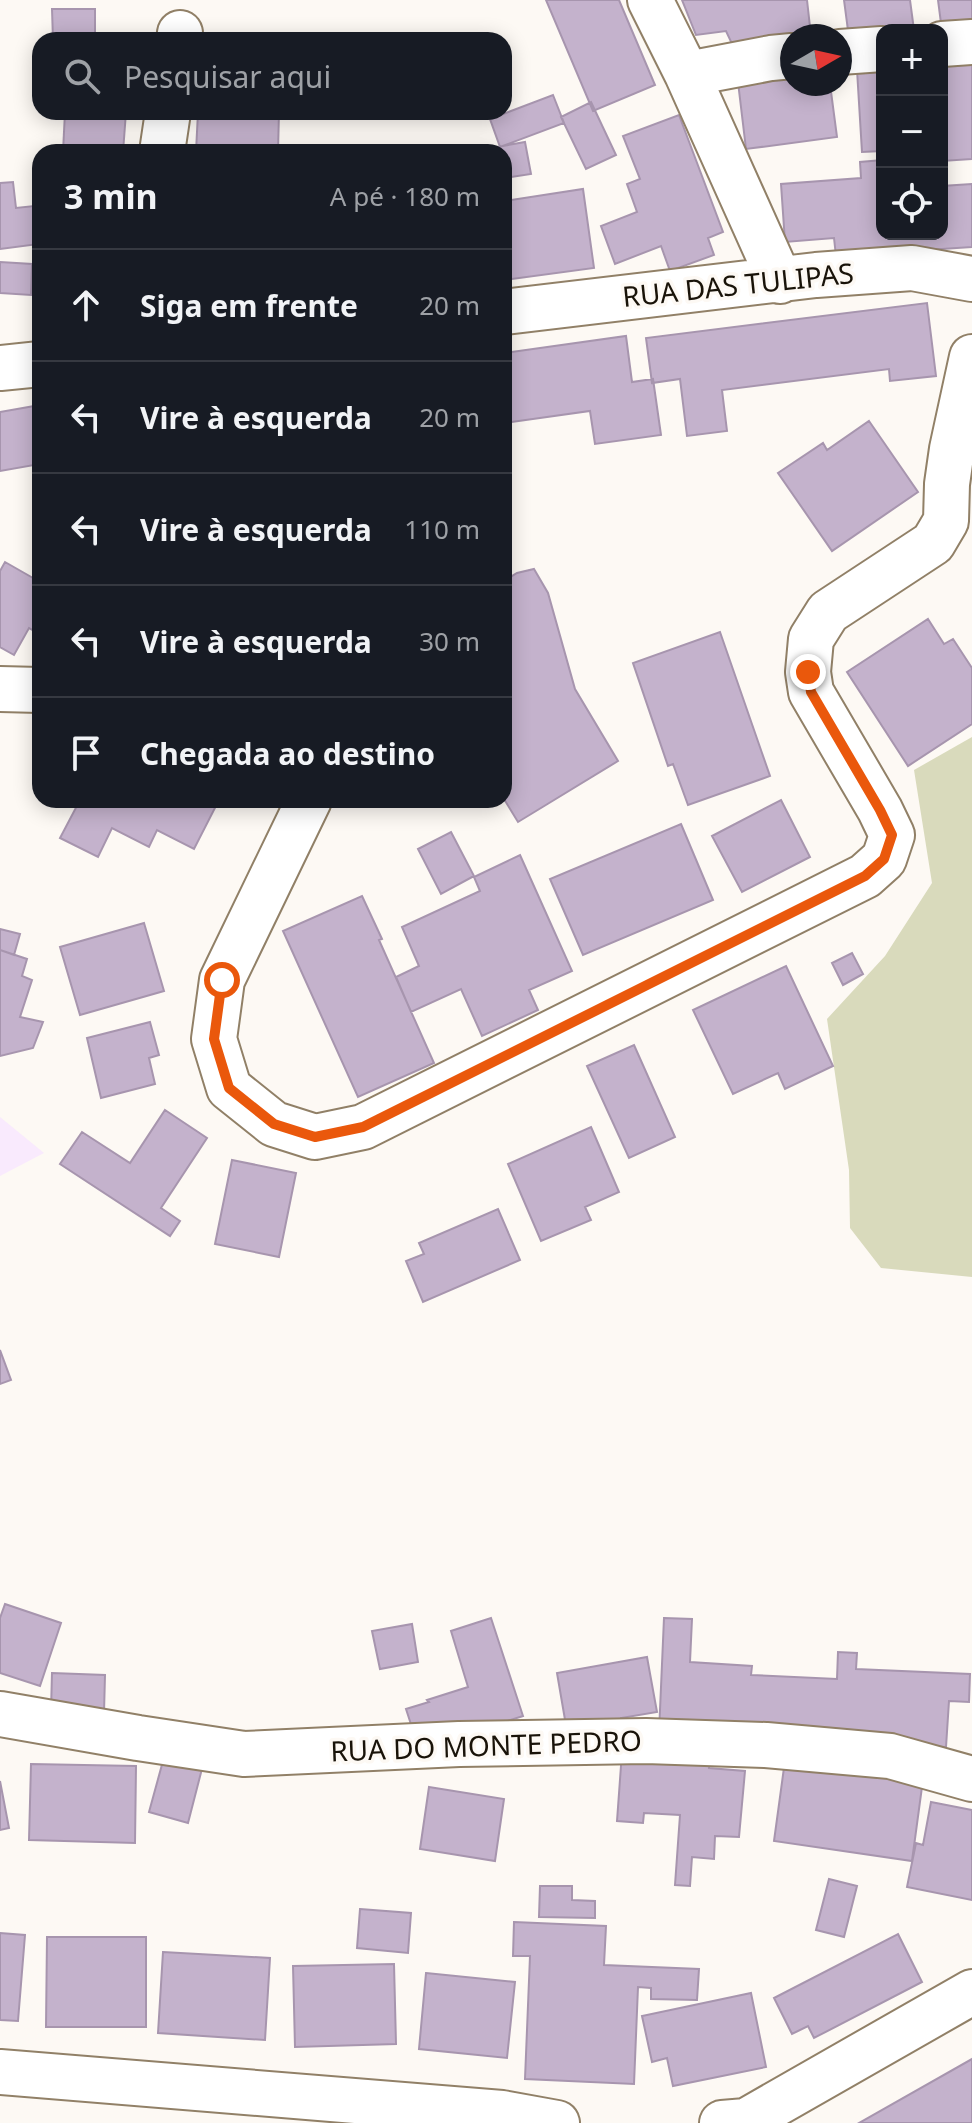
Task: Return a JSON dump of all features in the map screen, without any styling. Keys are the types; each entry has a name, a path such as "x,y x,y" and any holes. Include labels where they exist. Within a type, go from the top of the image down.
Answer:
{"street":[{"path":"650,0 687,74 780,281"},
{"path":"948,44 972,42"},
{"path":"852,51 876,49"},
{"path":"687,74 780,57"},
{"path":"163,144 167,120"},
{"name":"RUA DAS TULIPAS","path":"512,311 816,275 912,268 972,279"},
{"path":"305,808 222,980 214,1039 229,1088 274,1124 315,1137 363,1127 865,876 884,859 892,835 811,692 808,672 811,639 828,612 933,543 946,521 952,449 972,357"},
{"path":"0,368 32,365"},
{"path":"0,689 32,690"},
{"name":"RUA DO MONTE PEDRO","path":"0,1714 244,1754 459,1744 646,1741 766,1745 890,1756 972,1779"},
{"path":"722,2123 746,2121 972,1992"},
{"path":"0,2072 502,2113 557,2123"}],"shaded area":[{"path":"0,1117 44,1153 0,1176"}],"green space":[{"path":"972,737 972,1277 881,1268 850,1228 849,1170 827,1019 885,956 932,883 914,770"}],"building":[{"path":"546,0 619,0 655,85 593,111"},
{"path":"682,0 807,0 810,24 780,24 780,38 733,46 726,31 696,35"},
{"path":"844,0 910,0 913,24 876,24 876,31 852,37 852,24 847,24"},
{"path":"938,0 972,0 972,27 948,30 948,24 941,24"},
{"path":"52,9 95,9 95,32 53,32"},
{"path":"972,62 972,159 948,161 948,64"},
{"path":"876,68 876,151 862,152 857,70"},
{"path":"780,76 780,96 832,96 837,137 746,149 738,82"},
{"path":"553,95 564,123 508,144 499,144 490,120 512,120 512,111"},
{"path":"591,102 616,155 586,169 561,117"},
{"path":"679,115 723,232 708,238 714,255 670,271 661,246 615,264 601,226 637,212 627,184 640,179 623,136"},
{"path":"65,120 125,120 124,144 63,144"},
{"path":"198,120 279,120 278,144 196,144"},
{"path":"525,142 531,174 512,177 512,144"},
{"path":"876,161 876,240 948,240 948,186 972,184 972,247 836,256 834,238 785,242 781,184 861,178 860,162"},
{"path":"13,182 16,208 32,206 32,245 0,249 0,183"},
{"path":"583,189 594,268 512,279 512,200"},
{"path":"0,262 32,264 31,295 0,293"},
{"path":"927,303 936,376 890,381 889,369 722,390 727,431 687,436 680,379 652,383 646,338"},
{"path":"626,336 632,382 653,379 661,435 595,444 590,411 512,422 512,352"},
{"path":"32,406 32,465 0,471 0,412"},
{"path":"869,421 918,492 832,551 778,473 823,443 827,450"},
{"path":"5,562 32,577 32,630 29,628 14,655 0,647 0,571"},
{"path":"534,569 548,593 575,689 618,761 518,822 509,808 512,808 512,576"},
{"path":"928,619 944,644 953,639 972,668 972,724 908,766 847,672"},
{"path":"720,632 770,776 688,805 673,764 668,766 633,663"},
{"path":"781,800 810,857 742,892 712,836"},
{"path":"76,808 215,808 194,849 157,830 149,847 112,828 98,857 60,838"},
{"path":"681,824 713,900 583,955 550,879"},
{"path":"451,832 474,876 441,894 418,849"},
{"path":"520,855 572,971 529,990 538,1010 482,1036 461,989 411,1012 396,977 419,966 402,927 480,891 474,877"},
{"path":"362,896 434,1063 358,1097 283,931"},
{"path":"144,923 164,991 80,1015 60,947"},
{"path":"0,929 20,934 14,955 0,950"},
{"path":"0,950 27,959 22,976 32,980 20,1017 43,1022 33,1048 0,1056"},
{"path":"852,953 863,974 843,985 832,963"},
{"path":"786,966 833,1066 785,1089 778,1073 733,1094 693,1010"},
{"path":"150,1022 159,1055 149,1058 155,1084 101,1098 87,1038"},
{"path":"634,1045 675,1137 629,1158 587,1066"},
{"path":"165,1110 207,1138 161,1208 180,1221 170,1236 60,1164 82,1132 130,1163"},
{"path":"591,1127 619,1192 585,1207 591,1220 541,1241 508,1164"},
{"path":"232,1160 296,1173 279,1257 215,1244"},
{"path":"498,1209 520,1260 423,1302 406,1261 424,1254 419,1243"},
{"path":"0,1350 11,1380 0,1384"},
{"path":"5,1604 61,1623 40,1686 0,1673 0,1618"},
{"path":"491,1618 523,1716 419,1749 406,1709 468,1687 451,1631"},
{"path":"664,1618 692,1619 690,1662 752,1666 751,1675 837,1679 838,1652 857,1653 856,1669 970,1674 969,1702 949,1701 946,1747 659,1733"},
{"path":"412,1624 418,1662 380,1669 372,1631"},
{"path":"647,1657 657,1712 621,1718 623,1733 569,1743 557,1673"},
{"path":"52,1673 105,1675 104,1713 51,1711"},
{"path":"166,1750 204,1761 188,1823 149,1812"},
{"path":"622,1752 710,1758 709,1768 745,1771 739,1837 715,1836 714,1859 692,1857 690,1886 675,1885 680,1815 644,1813 643,1823 617,1821"},
{"path":"786,1753 924,1772 912,1861 774,1841"},
{"path":"31,1764 136,1766 135,1843 29,1840"},
{"path":"0,1781 9,1828 0,1830"},
{"path":"429,1787 504,1799 495,1861 420,1849"},
{"path":"931,1802 972,1810 972,1900 907,1887 916,1843 923,1845"},
{"path":"829,1879 857,1886 844,1937 816,1930"},
{"path":"540,1886 572,1886 572,1900 595,1901 595,1918 539,1917"},
{"path":"360,1909 411,1913 408,1953 357,1948"},
{"path":"514,1922 606,1926 604,1965 699,1969 697,2000 651,1999 651,1988 638,1987 634,2084 525,2079 530,1956 513,1956"},
{"path":"0,1933 25,1935 18,2021 0,2020"},
{"path":"898,1934 922,1982 814,2038 808,2026 792,2034 774,1998"},
{"path":"47,1937 146,1937 146,2027 46,2027"},
{"path":"163,1952 270,1958 265,2040 158,2033"},
{"path":"394,1964 396,2044 295,2047 293,1966"},
{"path":"426,1973 515,1982 507,2058 419,2049"},
{"path":"751,1993 766,2067 673,2086 667,2058 652,2062 642,2016"},
{"path":"972,2059 972,2123 859,2123"}],"route":[{"path":"222,980 214,1039 229,1088 274,1124 315,1137 363,1127 865,876 884,859 892,835 811,692 808,672"}]}
